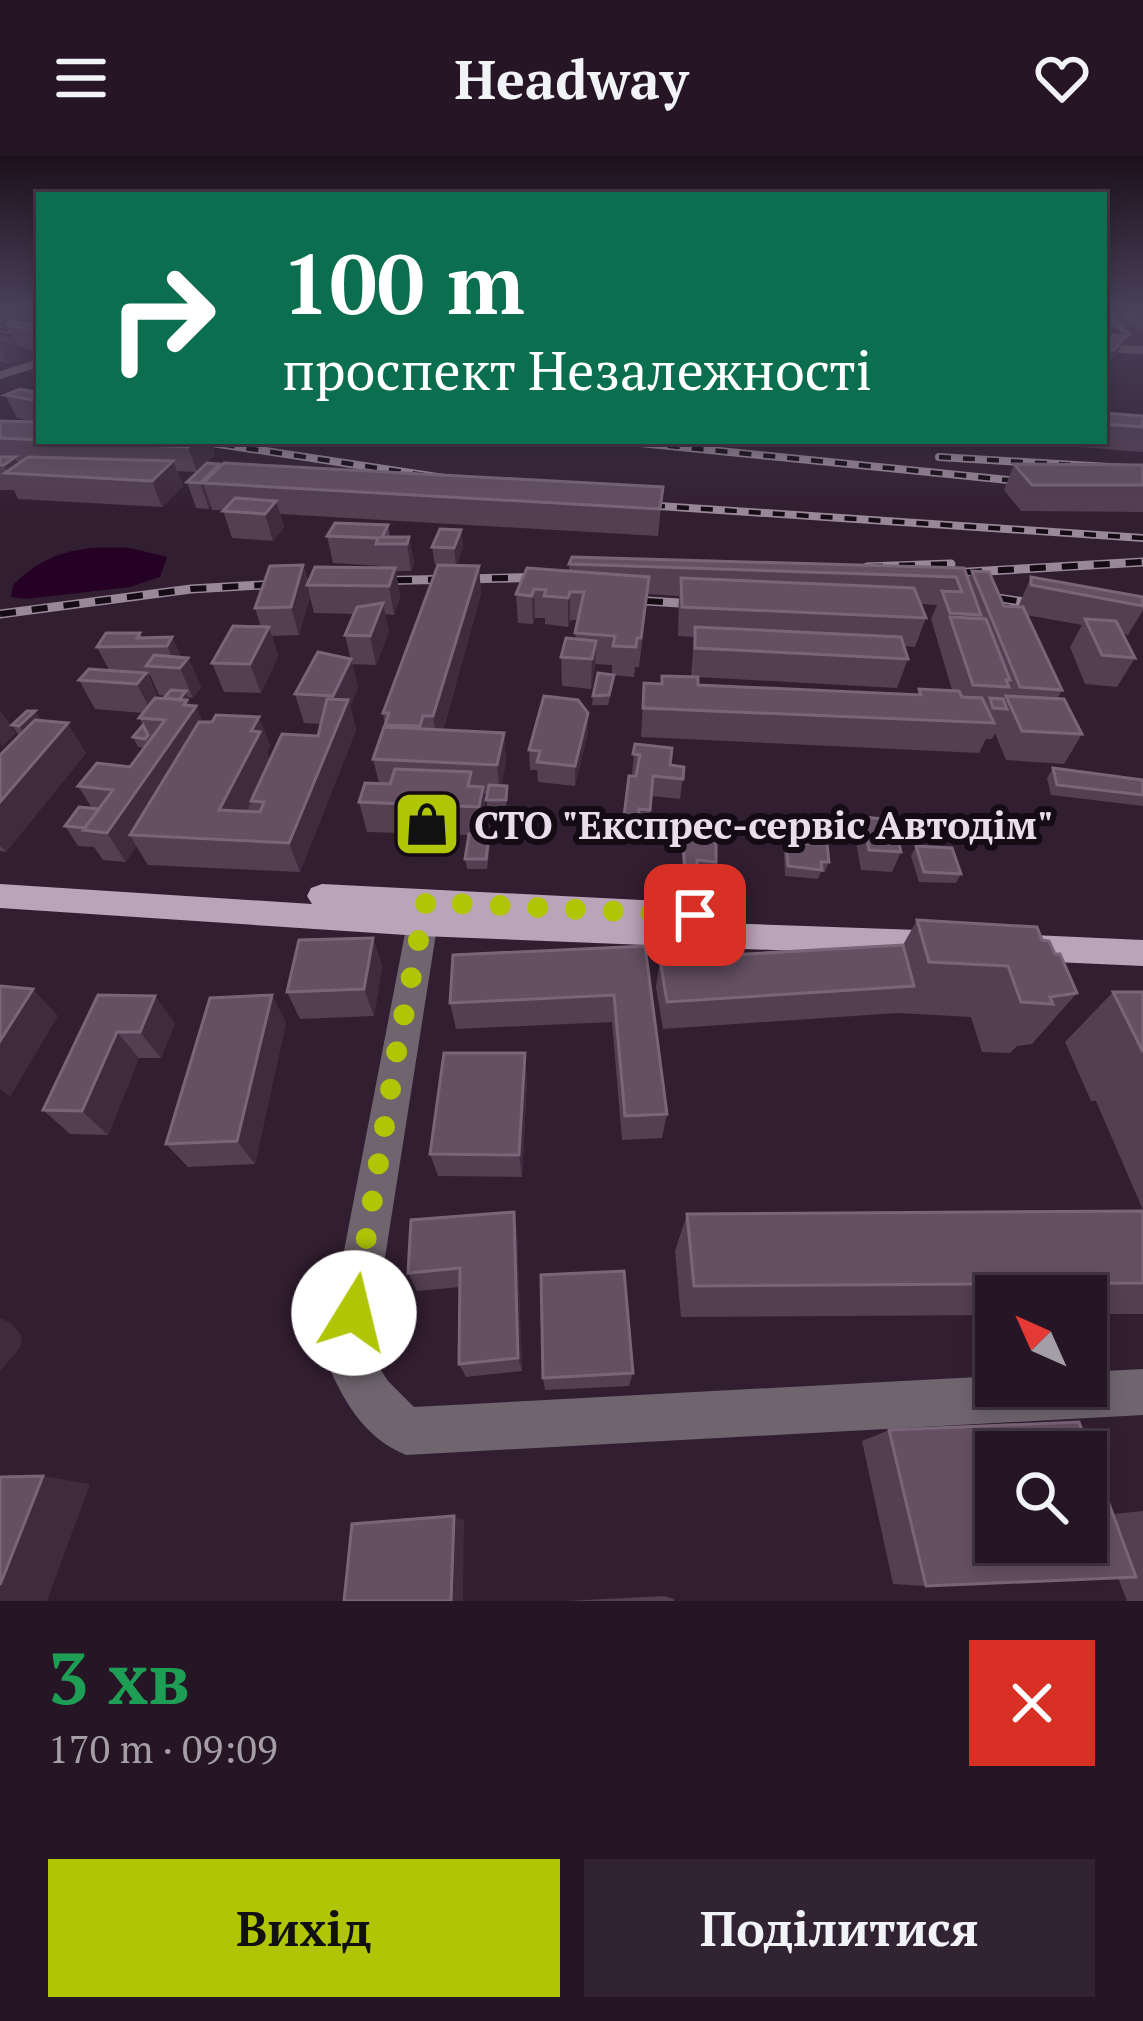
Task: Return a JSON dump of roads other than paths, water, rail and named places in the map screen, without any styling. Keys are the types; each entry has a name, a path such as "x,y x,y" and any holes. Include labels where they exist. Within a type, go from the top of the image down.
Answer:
{"main road":[{"path":"0,876 424,913 1143,953"},
{"path":"0,896 1143,934"}],"street":[{"path":"424,913 347,1355 361,1387 380,1412 406,1431 1143,1392"}],"railway":[{"path":"219,444 444,478"},
{"path":"650,444 1038,483"},
{"path":"939,457 1143,469"},
{"path":"629,504 1143,538"},
{"path":"934,574 1143,562"},
{"path":"867,567 951,564"},
{"path":"364,581 556,577"},
{"path":"0,614 191,589 298,583"},
{"path":"969,594 1052,606"},
{"path":"615,599 711,605"}],"place":[{"name":"СТО \"Експрес-сервіс Автодім\"","path":"427,824"}]}
